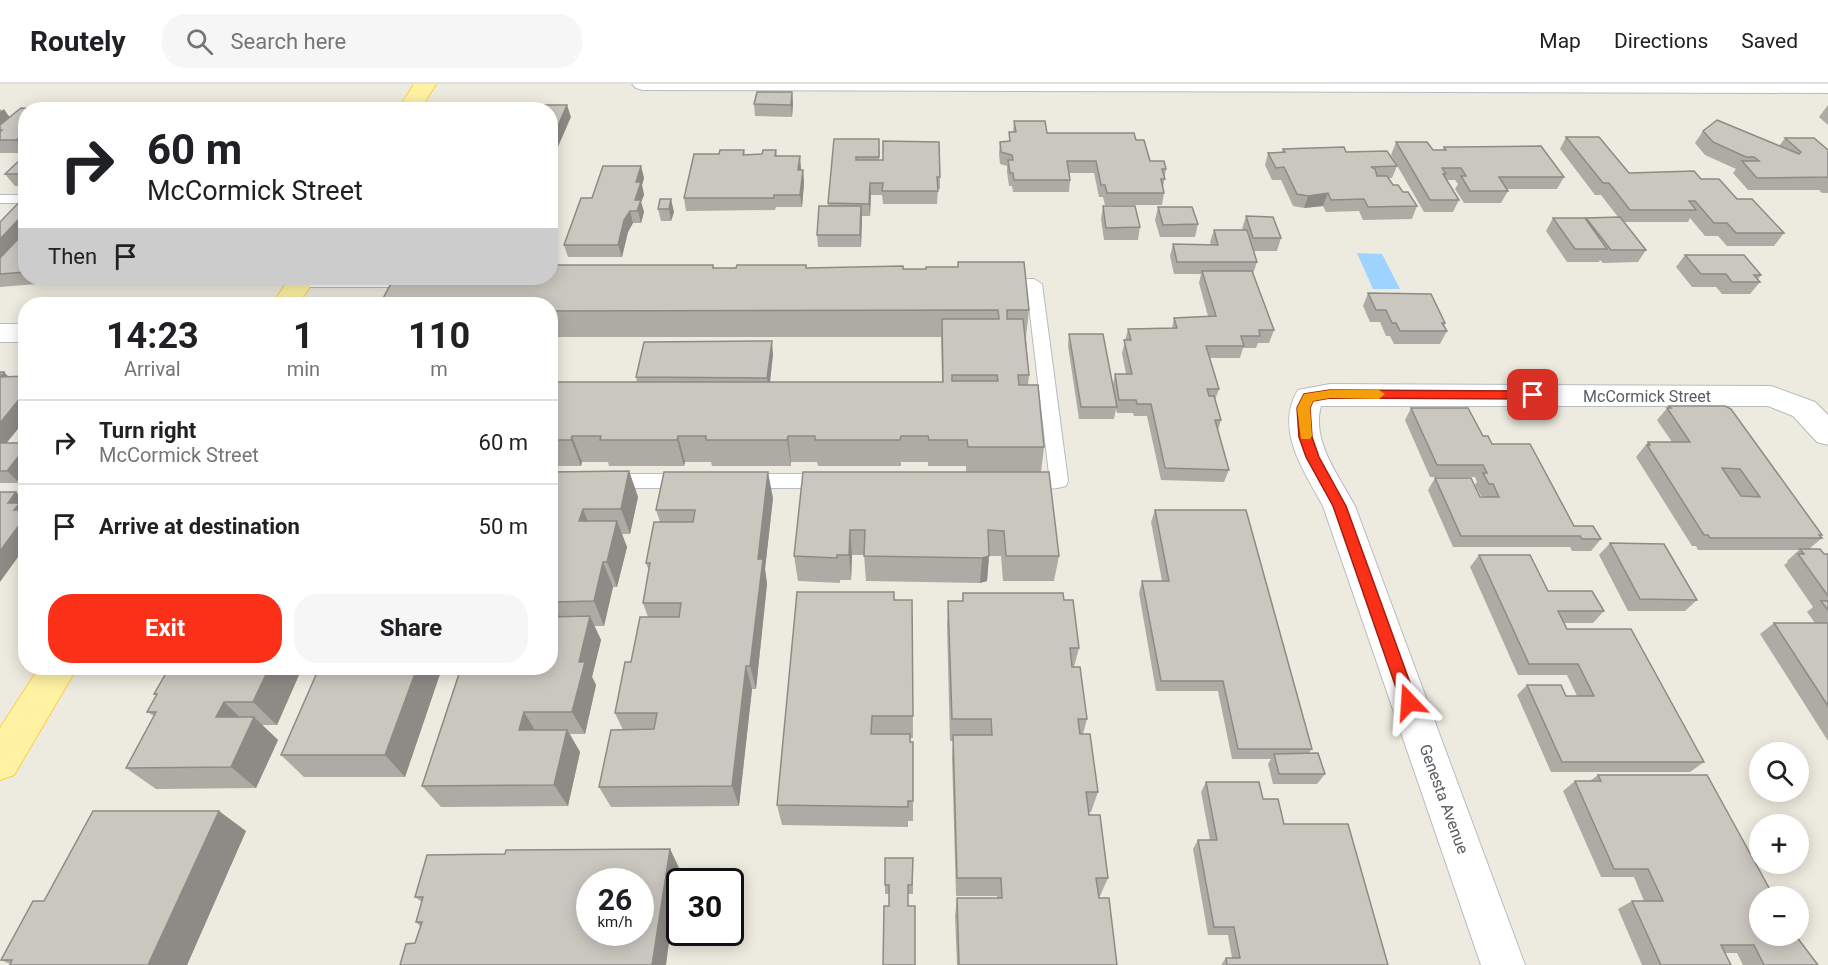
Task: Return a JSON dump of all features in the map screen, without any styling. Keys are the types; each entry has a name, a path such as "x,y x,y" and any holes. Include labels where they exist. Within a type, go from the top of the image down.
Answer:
{"main road":[{"path":"414,102 425,84"},
{"path":"0,762 55,675"}],"street":[{"path":"643,84 1828,87"},
{"path":"0,333 18,333"},
{"name":"McCormick Street","path":"1308,397 1330,394 1771,396 1804,409 1828,434"},
{"name":"Genesta Avenue","path":"1308,397 1304,408 1305,437 1312,457 1339,506 1503,965"}],"lane":[{"path":"0,199 18,199"},
{"path":"986,284 1034,284 1059,481 1012,481"},
{"path":"586,481 704,481"},
{"path":"728,481 846,481"}],"water":[{"path":"1357,253 1382,254 1400,289 1373,289"}],"building":[{"path":"757,92 792,92 791,105 754,104"},
{"path":"558,105 567,105 558,126"},
{"path":"18,110 18,138 0,140 2,130 0,130 0,125"},
{"path":"1717,120 1799,154 1801,152 1785,138 1814,138 1828,150 1828,177 1757,178 1742,161 1759,161 1713,142 1703,131"},
{"path":"1014,121 1045,121 1047,133 1134,133 1136,140 1144,140 1150,161 1164,161 1166,169 1162,169 1165,179 1161,179 1164,193 1107,193 1105,185 1101,185 1096,161 1067,161 1070,180 1014,180 1013,173 1010,173 1008,160 1013,160 1012,155 1001,152 1000,142 1010,141 1009,132 1016,132"},
{"path":"1566,137 1599,137 1629,173 1694,171 1701,179 1719,179 1737,199 1752,199 1784,233 1736,233 1727,223 1714,223 1695,201 1689,201 1696,210 1630,210 1609,183 1603,183"},
{"path":"834,139 879,139 879,157 856,157 856,160 883,160 883,141 939,142 938,191 882,191 883,183 870,183 869,204 828,203"},
{"path":"1396,142 1427,142 1433,150 1446,150 1444,147 1541,146 1564,177 1499,177 1508,191 1470,191 1461,176 1466,176 1461,168 1442,168 1446,174 1443,174 1459,200 1430,200"},
{"path":"1344,147 1346,152 1387,151 1397,166 1371,167 1375,169 1377,176 1387,176 1393,185 1398,185 1403,192 1408,192 1417,206 1368,207 1364,199 1331,200 1328,193 1308,196 1297,194 1284,167 1276,168 1268,153 1285,152 1283,149"},
{"path":"720,150 744,150 743,155 762,154 763,150 776,150 775,156 800,156 798,170 803,170 800,195 774,195 774,198 684,198 694,154 719,154"},
{"path":"18,162 18,174 5,174"},
{"path":"603,166 641,166 636,182 641,182 635,200 641,200 637,211 630,211 624,220 618,245 564,245 581,198 592,198"},
{"path":"660,199 671,199 669,209 658,209"},
{"path":"18,203 18,220 0,239 0,222"},
{"path":"819,206 861,206 860,235 817,235"},
{"path":"1103,206 1135,206 1140,227 1106,228"},
{"path":"1158,207 1192,207 1198,224 1163,225"},
{"path":"1246,216 1273,217 1281,238 1253,238"},
{"path":"1620,217 1646,250 1611,250 1586,218"},
{"path":"1553,218 1585,218 1607,249 1575,249"},
{"path":"1214,230 1247,230 1257,262 1177,262 1173,244 1218,245"},
{"path":"18,239 18,273 0,274 0,258"},
{"path":"1685,255 1744,255 1761,275 1754,275 1760,282 1732,282 1726,274 1701,274"},
{"path":"958,262 1024,262 1029,310 1007,310 1007,319 1023,319 1029,375 1018,375 1019,385 1038,385 1044,447 968,447 967,440 929,440 928,436 901,436 900,440 815,440 815,436 788,436 787,440 706,440 706,436 678,436 677,440 600,440 601,436 572,436 571,440 558,440 558,382 943,382 942,319 999,319 998,310 558,311 558,297 384,297 390,285 558,285 558,265 713,265 713,268 736,268 737,265 806,265 806,268 903,266 903,269 926,269 926,267 958,267","holes":["952,375 997,375 998,381 952,381"]},
{"path":"1202,271 1252,271 1274,330 1259,330 1260,336 1241,336 1244,346 1206,346 1219,389 1207,389 1209,396 1214,396 1221,420 1215,420 1229,470 1165,468 1151,404 1137,404 1136,400 1119,400 1115,374 1132,374 1124,340 1131,340 1128,329 1177,328 1174,318 1216,316"},
{"path":"1368,293 1431,294 1447,331 1400,331 1396,323 1392,323 1386,310 1376,310"},
{"path":"1069,334 1103,334 1117,407 1081,407"},
{"path":"772,341 767,378 636,377 644,342"},
{"path":"0,372 4,372 1,377 18,376 18,401 0,423"},
{"path":"1669,406 1725,406 1731,409 1822,538 1710,538 1704,535 1647,445 1650,445 1648,442 1690,442 1667,408 1671,408","holes":["1722,468 1740,469 1760,497 1741,496"]},
{"path":"1411,408 1468,408 1483,436 1488,436 1492,444 1530,444 1574,526 1593,526 1601,539 1582,539 1580,536 1461,536 1435,478 1471,478 1480,497 1499,497 1493,484 1489,484 1483,473 1487,473 1483,465 1437,465"},
{"path":"0,443 18,443 18,457 7,471 0,471"},
{"path":"629,471 621,509 583,509 579,521 617,521 607,562 603,562 594,601 558,602 558,472"},
{"path":"664,472 768,472 758,559 763,559 750,666 746,666 732,786 599,787 611,730 654,729 657,713 615,713 625,662 631,662 640,617 679,617 681,603 643,603 650,563 646,563 654,522 693,522 695,510 656,510"},
{"path":"803,472 1049,472 1059,556 1006,556 1004,531 988,530 989,556 982,558 864,556 865,530 850,530 849,555 837,555 837,558 794,556"},
{"path":"0,492 16,492 8,503 18,503 14,510 18,510 18,527 0,551"},
{"path":"1155,510 1246,510 1312,749 1238,749 1223,681 1161,681 1142,581 1169,581"},
{"path":"1610,543 1664,544 1697,600 1640,599"},
{"path":"1800,549 1820,549 1824,554 1828,554 1828,596 1798,554 1804,554"},
{"path":"1479,555 1530,555 1548,591 1592,591 1604,611 1558,611 1567,629 1631,629 1704,762 1562,762 1527,685 1561,685 1566,696 1594,696 1578,664 1529,664"},
{"path":"797,592 894,592 894,600 912,600 913,716 872,716 871,734 910,734 910,742 913,742 913,801 908,801 908,807 777,805"},
{"path":"963,593 1063,593 1064,600 1073,600 1079,648 1070,648 1072,667 1080,667 1087,719 1078,719 1080,734 1090,734 1098,792 1086,792 1089,815 1100,815 1108,878 1096,878 1099,898 1109,898 1117,965 959,965 957,898 1002,898 1001,878 957,878 953,735 992,735 991,719 952,719 948,601 963,601"},
{"path":"1821,601 1828,601 1828,610"},
{"path":"590,616 579,662 585,662 572,712 524,712 519,730 567,730 554,785 422,786 459,675 558,675 558,617"},
{"path":"1774,623 1828,623 1828,706"},
{"path":"165,675 266,675 253,702 224,702 216,717 254,717 231,767 126,768 156,712 147,712 157,694 154,694"},
{"path":"316,675 414,675 385,755 281,755"},
{"path":"1318,753 1325,774 1279,774 1274,754"},
{"path":"1598,775 1707,775 1749,851 1749,874 1761,874 1768,886 1749,886 1749,945 1721,945 1731,965 1661,965 1632,901 1663,901 1648,869 1614,869 1575,781 1601,781"},
{"path":"1206,782 1259,782 1263,799 1278,799 1284,824 1348,824 1388,965 1227,965 1226,958 1240,958 1234,927 1214,927 1198,840 1217,840"},
{"path":"93,811 219,811 148,965 10,965 12,960 1,960 33,901 44,901"},
{"path":"670,849 652,965 400,965 406,944 415,943 422,922 416,922 423,897 415,897 427,855 505,854 506,850"},
{"path":"885,858 913,858 912,885 908,885 908,906 915,906 915,965 883,965 884,906 889,906 889,885 885,885"},
{"path":"1754,946 1804,946 1818,965 1764,965"}],"slow traffic":[{"path":"1305,436 1304,408 1308,397 1330,394 1379,394"}],"route":[{"path":"1409,702 1339,506 1312,457 1305,437 1304,408 1308,397 1330,394 1533,395"}]}
